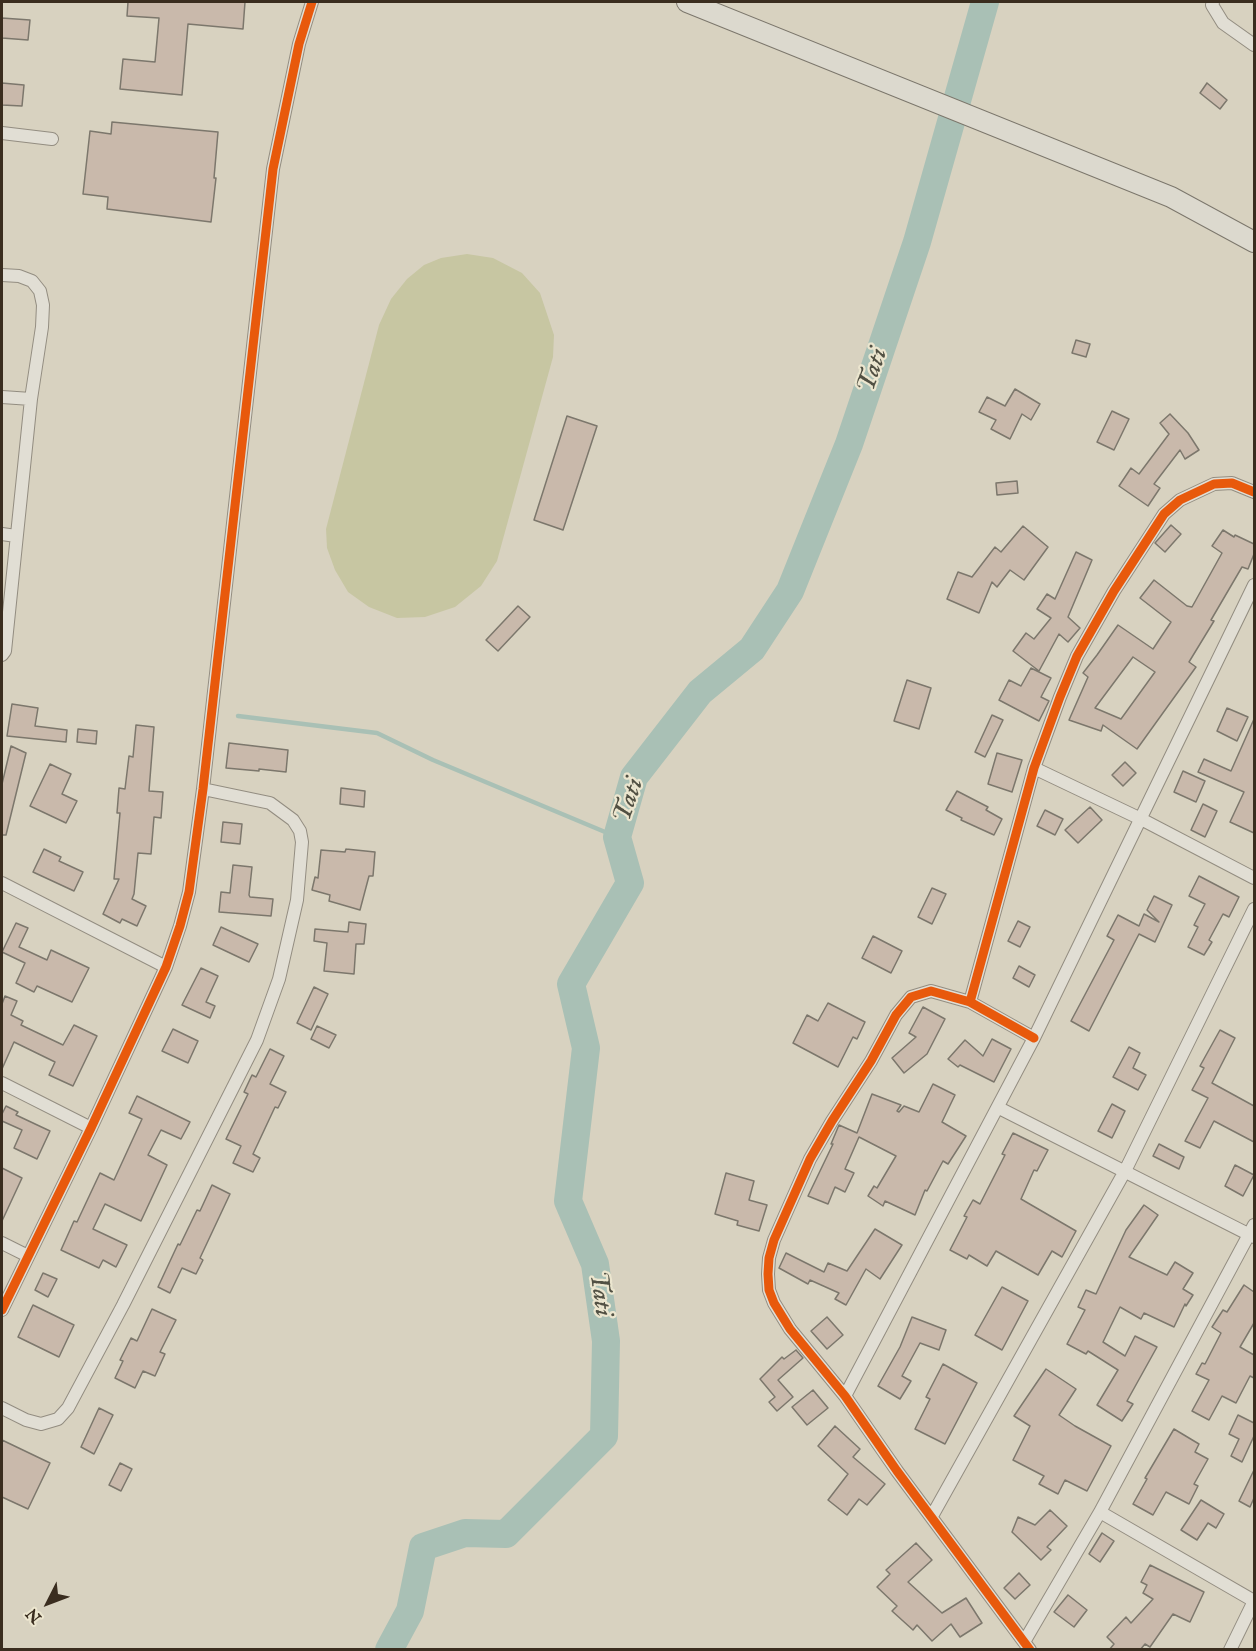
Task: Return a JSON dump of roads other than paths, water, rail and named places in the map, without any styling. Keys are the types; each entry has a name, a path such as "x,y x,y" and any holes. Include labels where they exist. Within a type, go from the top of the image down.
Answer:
{"main road":[{"path":"695,5 1171,197 1222,223 1254,243"}],"street":[{"path":"2,1310 166,967 189,892 203,789 273,169 298,44 312,2"},
{"path":"1213,2 1212,5 1223,23 1254,45"},
{"path":"2,133 52,139"},
{"path":"2,275 19,276 32,281 39,291 43,305 5,651 2,655"},
{"path":"2,397 31,399"},
{"path":"970,1002 1034,768 1059,697 1077,656 1114,591 1164,514 1180,500 1214,484 1232,483 1254,492"},
{"path":"2,534 16,536"},
{"path":"845,1396 1035,1038 1254,585"},
{"path":"1034,768 1141,819 1254,878"},
{"path":"2,1408 26,1420 41,1424 58,1419 68,1408 123,1305 256,1040 279,979 297,900 302,842 300,831 293,820 270,803 203,789"},
{"path":"2,883 166,967"},
{"path":"932,1516 1125,1171 1254,909"},
{"path":"999,1108 1253,1232 1027,1646 897,1471 845,1396 790,1329 774,1303 769,1290 768,1274 774,1240 810,1159 903,1005 911,998 931,991 970,1002 1035,1038"},
{"path":"2,1083 91,1128"},
{"path":"2,1243 28,1256"},
{"path":"1100,1512 1254,1601 1230,1650"}],"waterway":[{"name":"Tati","path":"389,1650 410,1611 423,1547 465,1533 506,1534 604,1436 606,1341 595,1264 568,1201 586,1048 571,984 630,883 617,837 634,777 700,692 752,649 790,591 849,444 917,242 985,2"},
{"path":"238,716 377,733 433,760 617,837"}]}
